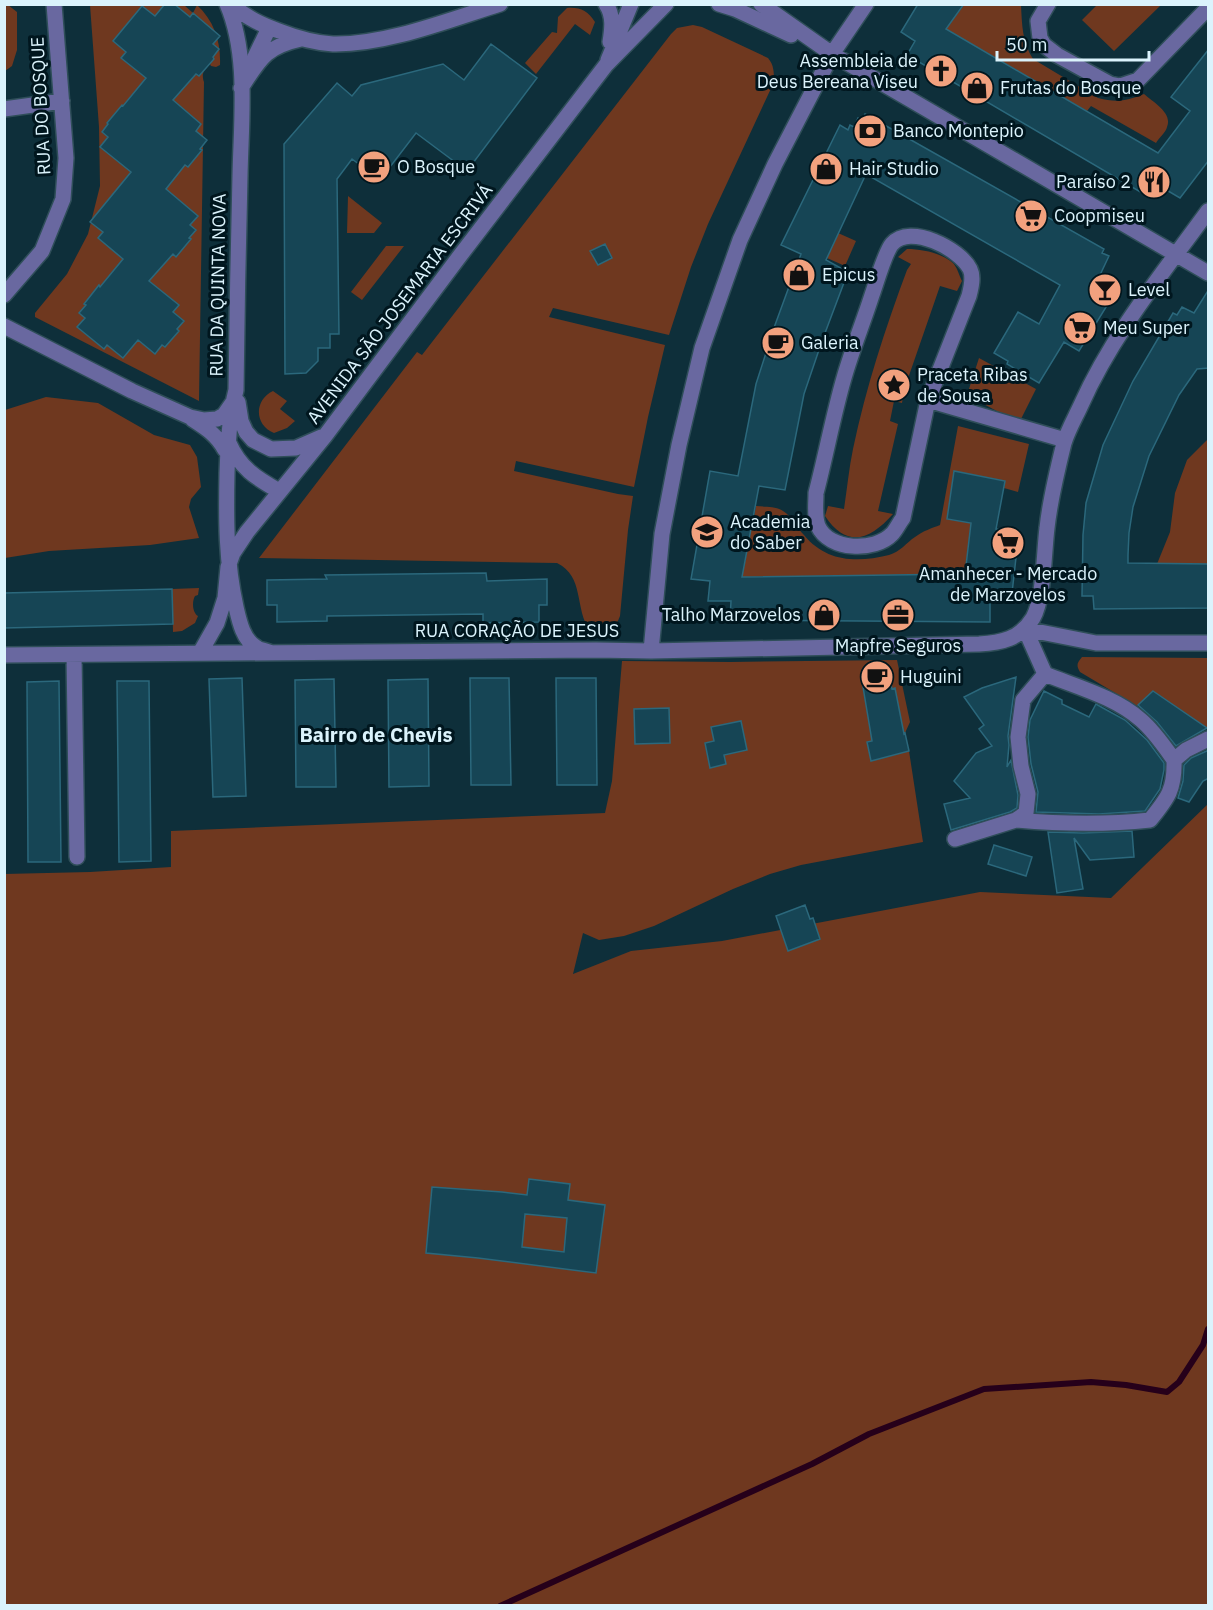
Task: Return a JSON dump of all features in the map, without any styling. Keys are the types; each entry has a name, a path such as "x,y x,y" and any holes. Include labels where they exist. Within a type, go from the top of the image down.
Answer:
{"street":[{"name":"RUA DO BOSQUE","path":"4,295 42,251 63,199 66,158 54,4"},
{"name":"RUA DA QUINTA NOVA","path":"227,4 238,36 241,88 235,395 228,442 226,518 228,567"},
{"path":"231,4 246,16 269,28 301,39 332,44 360,42 404,33 500,4"},
{"path":"606,4 613,25 606,65"},
{"name":"AVENIDA SÃO JOSEMARIA ESCRIVÁ","path":"606,65 631,4"},
{"name":"AVENIDA SÃO JOSEMARIA ESCRIVÁ","path":"200,653 217,623 225,598 228,567 233,553 247,532 325,436 606,65 666,4"},
{"path":"719,4 832,54"},
{"path":"761,4 832,54 1209,273"},
{"path":"651,651 662,534 679,445 702,348 740,240 775,164 832,54 866,4"},
{"path":"1048,4 1038,21 1040,38 1044,45 1057,55 1110,84 1120,86 1138,80 1208,10"},
{"path":"241,88 269,28"},
{"path":"241,88 261,58 273,48 301,39"},
{"path":"4,109 62,101"},
{"path":"1025,629 1034,616 1038,603 1054,484 1065,440 1091,382 1120,334 1209,211"},
{"path":"906,236 922,237 947,248 963,259 971,271 969,296 928,400 903,518 892,535 876,544 856,547 827,538 818,526 816,493 844,377 881,269 892,244 906,236"},
{"path":"4,326 132,391 190,417 219,439 225,450 228,442"},
{"path":"235,395 241,422 246,432 253,440 271,449 296,448 325,436"},
{"path":"190,417 204,420 217,419 224,415 235,395"},
{"path":"928,400 1065,440"},
{"path":"228,442 240,464 257,479 279,491"},
{"path":"228,567 243,631 255,647 272,653"},
{"path":"1025,629 1096,643 1209,643"},
{"path":"1016,820 1046,823 1115,823 1150,820 1166,801 1174,777 1174,760 1141,720 1114,702 1045,674 1025,629"},
{"name":"RUA CORAÇÃO DE JESUS","path":"4,655 651,651 988,644 1012,638 1025,629"},
{"path":"74,655 76,857"},
{"path":"955,839 1016,820 1026,813 1028,794 1021,766 1018,737 1023,700 1045,674"},
{"path":"1174,760 1186,750 1209,740"}],"shaded area":[{"path":"1098,4 1161,5 1114,51 1082,20"},
{"path":"5,5 17,12 17,50 12,66 5,71"},
{"path":"90,5 184,5 193,13 197,5 208,18 218,40 220,65 216,67 210,64 203,74 199,401 35,317 35,313 67,274 88,234 100,186 99,127"},
{"path":"964,5 1021,5 1022,26 1029,53 1033,59 1098,98 1121,100 1144,94 1165,113 1168,122 1165,131 1156,143 1091,106 1087,111 946,29"},
{"path":"567,8 583,10 592,18 595,22 590,35 575,24 536,74 525,63 552,32 557,33 558,17"},
{"path":"693,25 768,58 773,69 774,82 708,224 669,335 553,308 549,317 665,345 634,487 516,461 514,471 633,496 620,616 615,625 605,631 590,631 582,613 572,576 557,563 259,558 417,352 422,355 671,34 677,28"},
{"path":"348,196 382,223 374,233 347,233"},
{"path":"838,233 856,241 845,266 827,258"},
{"path":"386,246 404,246 362,300 351,292"},
{"path":"907,249 931,252 943,257 954,265 962,281 957,291 940,286 904,390 902,403 894,401 890,421 898,424 878,511 893,514 867,535 850,537 833,526 825,516 828,506 844,509 852,456 864,403 891,314 911,264 898,257"},
{"path":"979,358 1036,389 1019,423 967,395"},
{"path":"273,391 287,401 280,409 295,421 287,428 274,433 263,424 259,412 262,400"},
{"path":"46,397 98,403 154,435 190,445 197,457 201,487 191,499 189,507 199,538 150,545 49,551 5,558 5,410"},
{"path":"958,426 1029,444 1018,492 1004,488 1005,481 954,471 947,519 971,523 965,574 742,577 756,506 780,509 822,551 843,558 865,559 893,554 918,535 940,525"},
{"path":"1208,439 1208,564 1157,564 1170,532 1175,493 1187,460"},
{"path":"199,588 198,595 193,601 198,616 195,623 182,631 173,632 172,589"},
{"path":"1082,657 1208,658 1208,729 1153,691 1137,706 1080,672 1078,664"},
{"path":"897,660 910,722 905,733 923,842 801,865 770,874 654,926 624,936 599,940 583,933 573,974 631,951 722,941 980,892 1111,898 1208,804 1208,1605 5,1605 4,874 171,867 171,831 605,813 612,781 622,661"}],"building":[{"path":"165,4 174,4 190,17 193,13 220,36 213,44 219,49 214,59 199,76 196,74 173,100 201,124 196,131 207,140 188,167 185,165 166,189 198,216 190,225 196,230 176,257 173,254 149,281 179,305 173,312 184,321 177,329 179,331 165,347 162,345 155,354 138,340 123,358 107,345 104,349 77,327 85,318 79,313 86,305 84,304 123,259 98,238 103,232 90,222 131,172 100,147 108,137 102,132 107,123 146,78 121,58 126,52 113,41 142,6 155,16"},
{"path":"918,4 964,4 946,29 1158,153 1190,111 1171,97 1209,49 1209,160 1180,198 1158,185 1149,197 907,55 915,41 901,32"},
{"path":"491,44 537,78 467,171 416,133 380,180 352,159 337,179 339,334 330,334 330,348 318,348 318,361 306,373 285,374 284,144 337,83 352,96 361,85 443,64 464,80"},
{"path":"865,114 1104,249 1102,253 1109,256 1100,275 1119,286 1079,351 1064,342 1039,383 1007,364 1008,361 994,353 1018,312 1039,324 1060,285 866,174 826,260 848,272 804,394 785,490 759,486 742,577 965,574 971,523 947,519 954,471 1005,481 996,529 1019,531 1011,602 990,600 990,622 730,620 731,601 708,601 710,581 691,579 710,471 738,476 756,384 801,254 781,245 840,125 848,130 850,125 854,127 858,118 862,120"},
{"path":"605,244 612,258 598,265 590,251"},
{"path":"1209,289 1209,368 1197,369 1179,395 1149,456 1133,507 1128,563 1209,564 1209,608 1094,609 1093,596 1082,596 1083,535 1086,503 1103,445 1133,381 1173,313 1177,315 1182,307 1194,313"},
{"path":"486,573 487,581 547,579 547,605 539,605 539,622 483,623 483,614 327,616 327,621 277,622 277,605 267,605 267,580 327,579 325,575"},
{"path":"172,589 173,624 4,628 4,593"},
{"path":"888,669 892,689 895,688 909,751 871,761 867,742 872,741 861,675"},
{"path":"1016,677 1008,736 1007,767 1011,760 1018,795 1017,808 951,830 944,804 970,798 954,781 976,753 992,746 979,729 984,725 964,697 982,688"},
{"path":"242,678 246,796 213,797 209,679"},
{"path":"470,678 509,678 511,785 471,785"},
{"path":"556,678 596,678 597,785 557,785"},
{"path":"334,679 336,787 296,787 295,680"},
{"path":"428,679 429,786 389,787 388,680"},
{"path":"59,681 61,862 28,862 27,682"},
{"path":"117,681 149,681 151,861 119,862"},
{"path":"1044,691 1062,700 1062,704 1089,717 1096,704 1125,720 1147,740 1164,763 1164,770 1160,789 1145,811 1099,814 1036,812 1038,792 1031,764 1028,737 1030,720"},
{"path":"1153,691 1207,728 1176,746 1157,722 1138,705"},
{"path":"669,708 670,743 635,744 634,709"},
{"path":"741,721 747,750 724,755 726,764 710,768 705,743 714,741 711,727"},
{"path":"1209,750 1209,778 1203,781 1189,802 1178,798 1183,781 1184,765 1191,758"},
{"path":"1132,831 1134,857 1090,860 1074,838 1083,889 1057,893 1048,832"},
{"path":"994,845 1032,857 1026,876 988,864"},
{"path":"805,905 810,919 813,918 820,939 788,951 776,916"},
{"path":"529,1179 570,1184 568,1200 605,1205 596,1273 426,1253 432,1187 527,1195","holes":["525,1214 567,1218 564,1252 522,1247"]}],"waterway":[{"path":"500,1606 812,1464 869,1434 984,1389 1091,1382 1167,1392 1179,1382 1203,1345 1208,1329"}],"place":[{"name":"Assembleia de Deus Bereana Viseu","path":"941,71"},
{"name":"Frutas do Bosque","path":"977,88"},
{"name":"Banco Montepio","path":"870,131"},
{"name":"O Bosque","path":"374,167"},
{"name":"Hair Studio","path":"826,169"},
{"name":"Paraíso 2","path":"1154,182"},
{"name":"Coopmiseu","path":"1031,216"},
{"name":"Epicus","path":"799,275"},
{"name":"Level","path":"1105,290"},
{"name":"Meu Super","path":"1080,328"},
{"name":"Galeria","path":"778,343"},
{"name":"Praceta Ribas de Sousa","path":"894,385"},
{"name":"Academia do Saber","path":"707,532"},
{"name":"Amanhecer - Mercado de Marzovelos","path":"1008,543"},
{"name":"Talho Marzovelos","path":"824,615"},
{"name":"Mapfre Seguros","path":"898,615"},
{"name":"Huguini","path":"877,677"}],"district":[{"name":"Bairro de Chevis","path":"376,735"}]}
